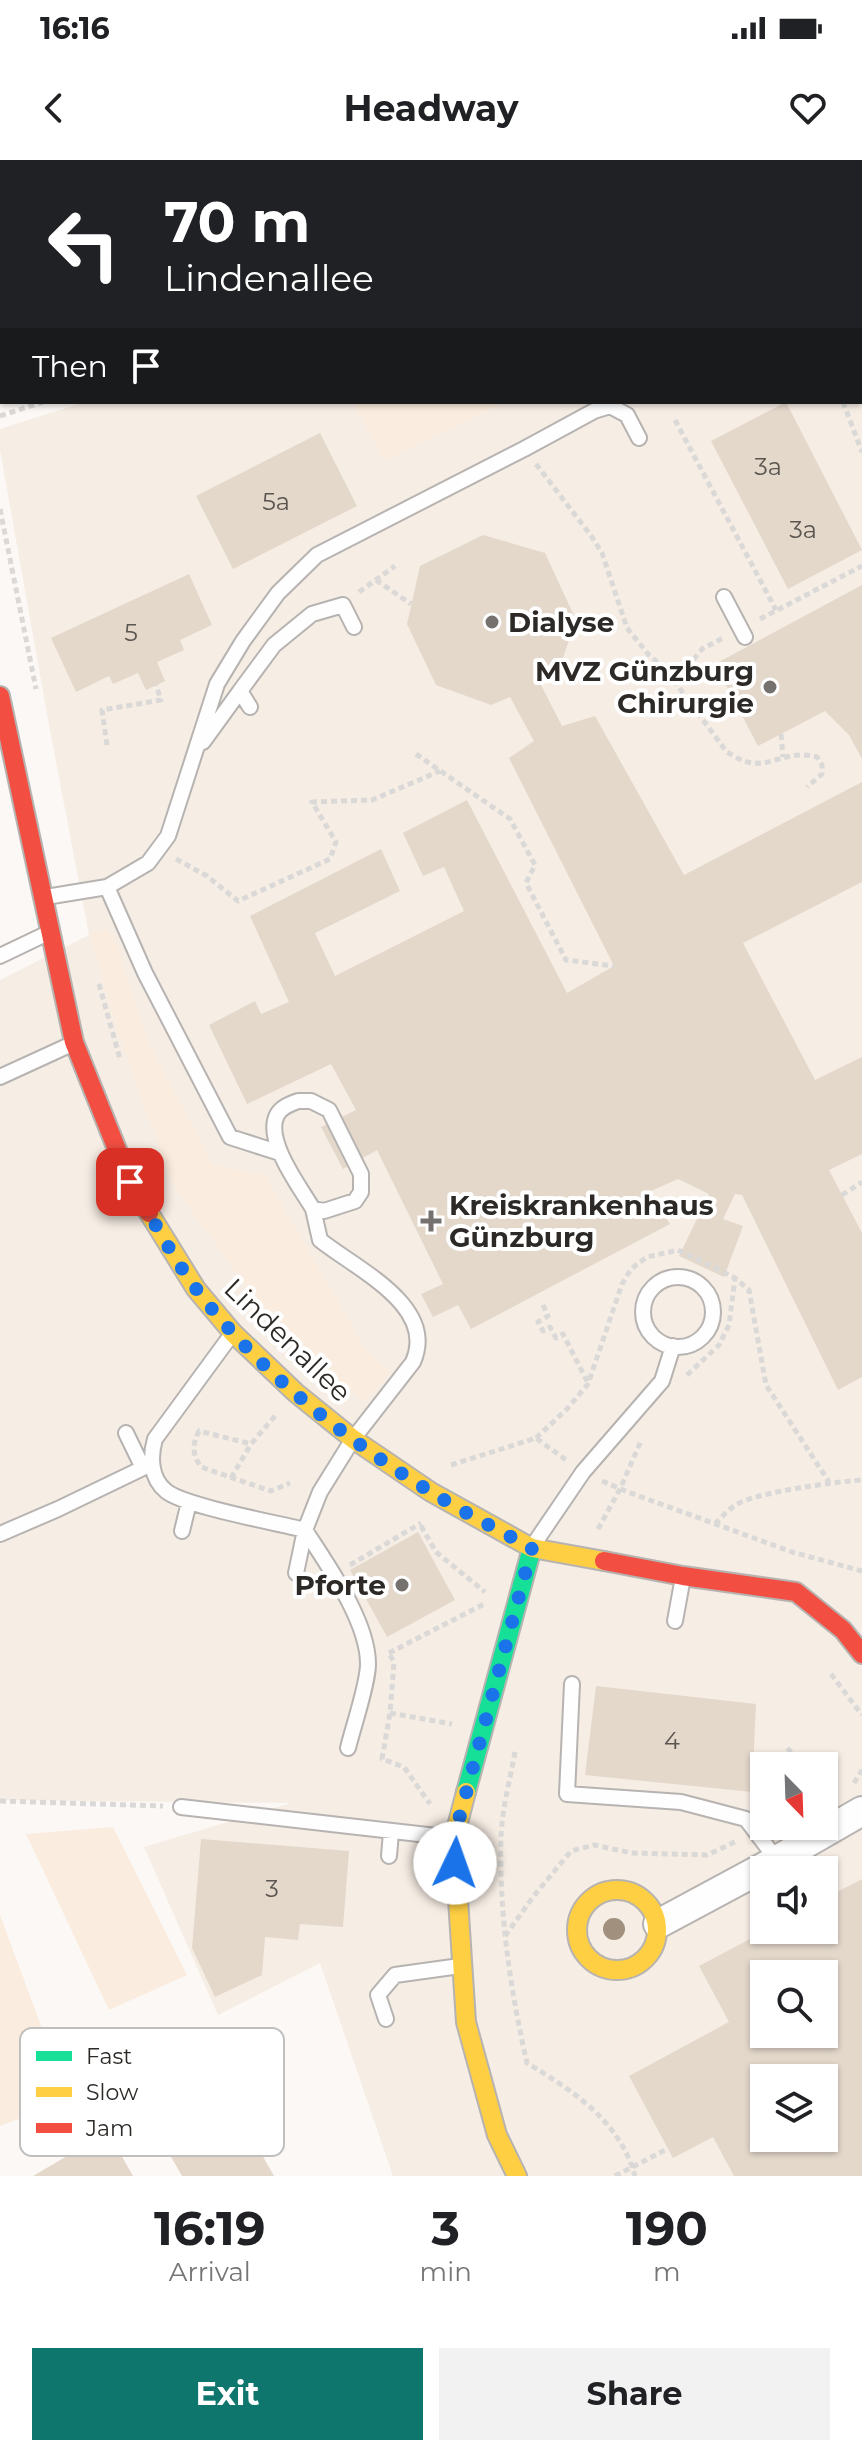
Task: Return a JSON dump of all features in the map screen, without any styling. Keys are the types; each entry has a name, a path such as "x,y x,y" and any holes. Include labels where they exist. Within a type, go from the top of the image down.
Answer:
{"street":[{"name":"Lindenallee","path":"0,696 74,1042 130,1182 196,1289 233,1333 296,1393 353,1439 431,1492 532,1548 683,1576 796,1592 843,1630 862,1654"},
{"path":"517,2176 497,2135 466,2022 454,1838 532,1548"},
{"path":"784,1856 862,1811"},
{"path":"658,1924 750,1875"},
{"path":"621,1889 646,1900 658,1924 653,1950 633,1967 607,1969 595,1964 579,1944 578,1918 595,1896 607,1890 621,1889"}],"lane":[{"path":"42,898 107,887 148,863 168,836 217,684 278,593 317,555 594,411 610,406 627,415 639,438"},
{"path":"724,597 743,633"},
{"path":"196,752 274,645 312,614 343,605 354,627"},
{"path":"240,691 250,707"},
{"path":"107,887 145,973 230,1137 280,1153"},
{"path":"0,956 50,932"},
{"path":"0,1077 74,1042"},
{"path":"296,1573 305,1530 320,1492 353,1439 413,1362 419,1349 417,1330 399,1298 320,1240 313,1209 280,1153 273,1131 276,1115 285,1106 298,1101 311,1101 329,1110 361,1174 361,1192 355,1201 324,1211 313,1209"},
{"path":"677,1277 688,1278 698,1283 711,1300 712,1321 698,1340 673,1346 650,1333 643,1313 645,1302 657,1284 677,1277"},
{"path":"148,1467 155,1439 233,1333"},
{"path":"532,1548 583,1472 662,1381 673,1346"},
{"path":"126,1433 167,1492 189,1502 305,1530 364,1634 368,1666 348,1748"},
{"path":"0,1534 148,1467"},
{"path":"182,1531 189,1502"},
{"path":"675,1621 683,1576"},
{"path":"572,1684 567,1794 681,1802 746,1819 750,1824"},
{"path":"181,1807 454,1838"},
{"path":"389,1856 391,1832"},
{"path":"386,2019 378,1995 395,1975 462,1966"}],"path":[{"path":"0,416 37,404"},
{"path":"844,404 862,452"},
{"path":"675,420 776,610"},
{"path":"524,449 602,553 627,628 666,670 726,751 736,758 759,765 798,754 817,757 822,765 822,774 807,787"},
{"path":"343,605 395,566"},
{"path":"675,683 702,649 743,633 776,610 862,566"},
{"path":"375,580 411,604"},
{"path":"107,745 102,710 161,700 156,685"},
{"path":"781,734 783,757"},
{"path":"416,754 510,819 535,865 526,883 566,960 614,966"},
{"path":"158,850 207,876 238,901 330,859 336,842 312,802 372,800 440,771"},
{"path":"842,1195 862,1182"},
{"path":"684,1377 719,1345 729,1325 735,1278"},
{"path":"543,1305 548,1316 538,1322 543,1331 550,1327 556,1338 563,1334 588,1384"},
{"path":"231,1478 251,1444 296,1393"},
{"path":"251,1444 199,1431 193,1443 195,1458 201,1467 271,1491 290,1483"},
{"path":"587,1558 591,1541 620,1489 642,1440"},
{"path":"715,1524 735,1505 761,1496 829,1482 862,1480"},
{"path":"389,1653 494,1599 436,1552 420,1525"},
{"path":"454,1838 404,1767 382,1759 390,1713 483,1729"},
{"path":"787,1748 791,1752"},
{"path":"0,1801 181,1807"},
{"path":"505,1936 571,1851 594,1845 632,1853 707,1855 750,1835"},
{"path":"615,2176 667,2149"}],"shaded area":[{"name":"Kreiskrankenhaus Günzburg","path":"79,404 354,404 384,461 503,404 862,404 862,2176 393,2176 320,1963 218,2015 144,1847 291,1803 0,1800 0,980 89,935 0,450 0,429"},
{"path":"354,404 503,404 384,461"},
{"path":"106,928 116,939 146,1038 213,1164 266,1176 363,1345 390,1372 365,1402 269,1319 172,1183 119,1035 89,935"},
{"path":"113,1827 187,1975 109,2010 26,1834"},
{"path":"0,1915 42,2028 20,2028 20,2118 0,2126"}],"building":[{"path":"787,404 862,550 788,589 711,441"},
{"path":"320,433 357,506 233,569 196,496"},
{"path":"483,535 545,553 576,620 557,675 540,683 562,726 595,716 684,875 862,782 862,882 743,943 815,1080 862,1057 862,1154 829,1170 862,1233 862,1377 838,1390 742,1195 735,1194 723,1219 743,1226 724,1277 679,1256 709,1194 678,1179 651,1191 670,1224 471,1329 458,1305 433,1317 421,1294 443,1284 377,1150 343,1169 321,1127 356,1110 331,1064 247,1104 209,1025 255,1001 261,1014 289,1002 250,916 381,849 400,891 315,933 335,976 464,911 444,867 423,876 403,833 467,800 567,993 614,966 509,758 534,741 510,697 491,705 436,685 407,624 420,566"},
{"path":"189,574 212,625 180,640 184,650 157,662 165,681 146,690 138,673 113,684 109,676 76,692 51,638"},
{"path":"862,585 862,759 849,735 825,711 758,746 715,664"},
{"name":"Pforte","path":"418,1532 455,1600 387,1637 350,1570"},
{"path":"596,1686 756,1704 754,1752 750,1752 750,1792 585,1775"},
{"path":"201,1839 349,1851 343,1927 300,1924 298,1940 265,1937 262,1975 215,1997 192,1948"},
{"path":"862,1879 862,2176 734,2176 713,2137 673,2158 629,2076 729,2022 699,1966 750,1939 750,1944 838,1944 838,1892"},
{"path":"67,2156 122,2156 133,2176 33,2176"},
{"path":"171,2156 263,2156 274,2176 182,2176"}],"traffic: fast":[{"path":"466,1792 532,1548"}],"traffic: slow":[{"path":"149,1213 196,1289 233,1333 296,1393 353,1439 431,1492 532,1548 604,1561"},
{"path":"466,1792 454,1838 466,2022 497,2135 517,2176"},
{"path":"609,1890 625,1890 646,1901 657,1922 657,1930 657,1938 646,1959 625,1970 609,1970 595,1964 583,1952 577,1938 577,1922 583,1908 595,1896 609,1890"}],"traffic: jam":[{"path":"0,696 74,1042 130,1182 149,1213"},
{"path":"604,1561 796,1592 843,1630 862,1654"}],"place":[{"name":"Dialyse","path":"492,622"},
{"name":"MVZ Günzburg Chirurgie","path":"770,687"},
{"name":"Kreiskrankenhaus Günzburg","path":"431,1221"},
{"name":"Pforte","path":"402,1585"}],"route":[{"path":"130,1182 196,1289 233,1333 296,1393 353,1439 431,1492 532,1548 454,1838 455,1863"}]}
